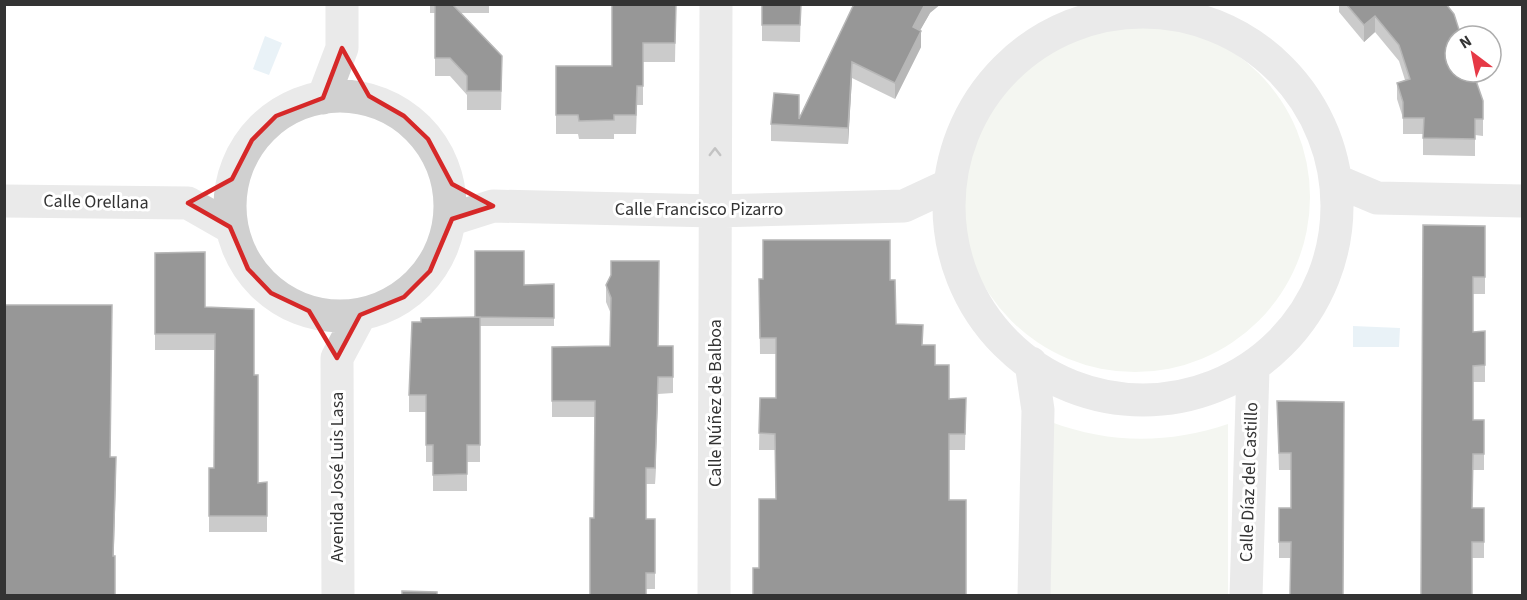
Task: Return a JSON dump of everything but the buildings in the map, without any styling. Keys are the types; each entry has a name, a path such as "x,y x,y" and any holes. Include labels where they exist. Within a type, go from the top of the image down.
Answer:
{"street":[{"path":"323,98 342,48 342,4"},
{"name":"Calle Núñez de Balboa","path":"714,596 716,4"},
{"path":"1174,12 1238,34 1291,77 1326,135 1337,181 1334,250 1317,296 1290,337 1253,369 1198,394 1138,398 1090,393 1060,380 1031,363 991,332 958,274 947,226 947,186 958,142 990,83 1042,38 1106,14 1174,12"},
{"path":"342,48 369,96 404,116 428,139 452,184 452,219 446,238 430,271 404,297 371,314 300,311 271,293 248,268 230,227 232,179 252,140 276,116 308,101 369,96"},
{"name":"Calle Orellana","path":"188,203 232,179"},
{"path":"1337,181 1377,198 1522,201"},
{"name":"Calle Francisco Pizarro","path":"452,184 493,206"},
{"name":"Calle Francisco Pizarro","path":"452,219 493,206 715,211 904,206 947,186"},
{"path":"1336,217 1377,198"},
{"name":"Calle Orellana","path":"4,201 188,203 230,227"},
{"name":"Calle Francisco Pizarro","path":"904,206 947,226"},
{"path":"309,311 337,358"},
{"name":"Avenida José Luis Lasa","path":"338,596 337,358 360,315"},
{"path":"1031,363 1038,410 1034,596"},
{"name":"Calle Díaz del Castillo","path":"1246,596 1253,369"},
{"path":"1038,410 1060,380"}],"highlighted area":[{"path":"342,48 369,96 404,116 428,139 452,184 493,206 452,219 430,271 404,297 360,315 337,358 309,311 271,293 248,269 230,227 188,203 232,179 252,140 276,116 323,98"}],"shaded area":[{"path":"1135,22 1186,30 1217,43 1246,62 1270,86 1289,115 1302,146 1310,197 1302,248 1289,279 1270,308 1246,332 1217,351 1186,364 1135,372 1084,364 1053,351 1024,332 1000,308 981,279 968,248 960,197 968,146 981,115 1000,86 1024,62 1053,43 1084,30"},
{"path":"1051,422 1095,434 1139,439 1183,435 1228,424 1228,595 1050,596"}],"water":[{"path":"265,36 282,43 269,75 253,69"},
{"path":"1353,326 1400,328 1399,347 1353,347"}]}
